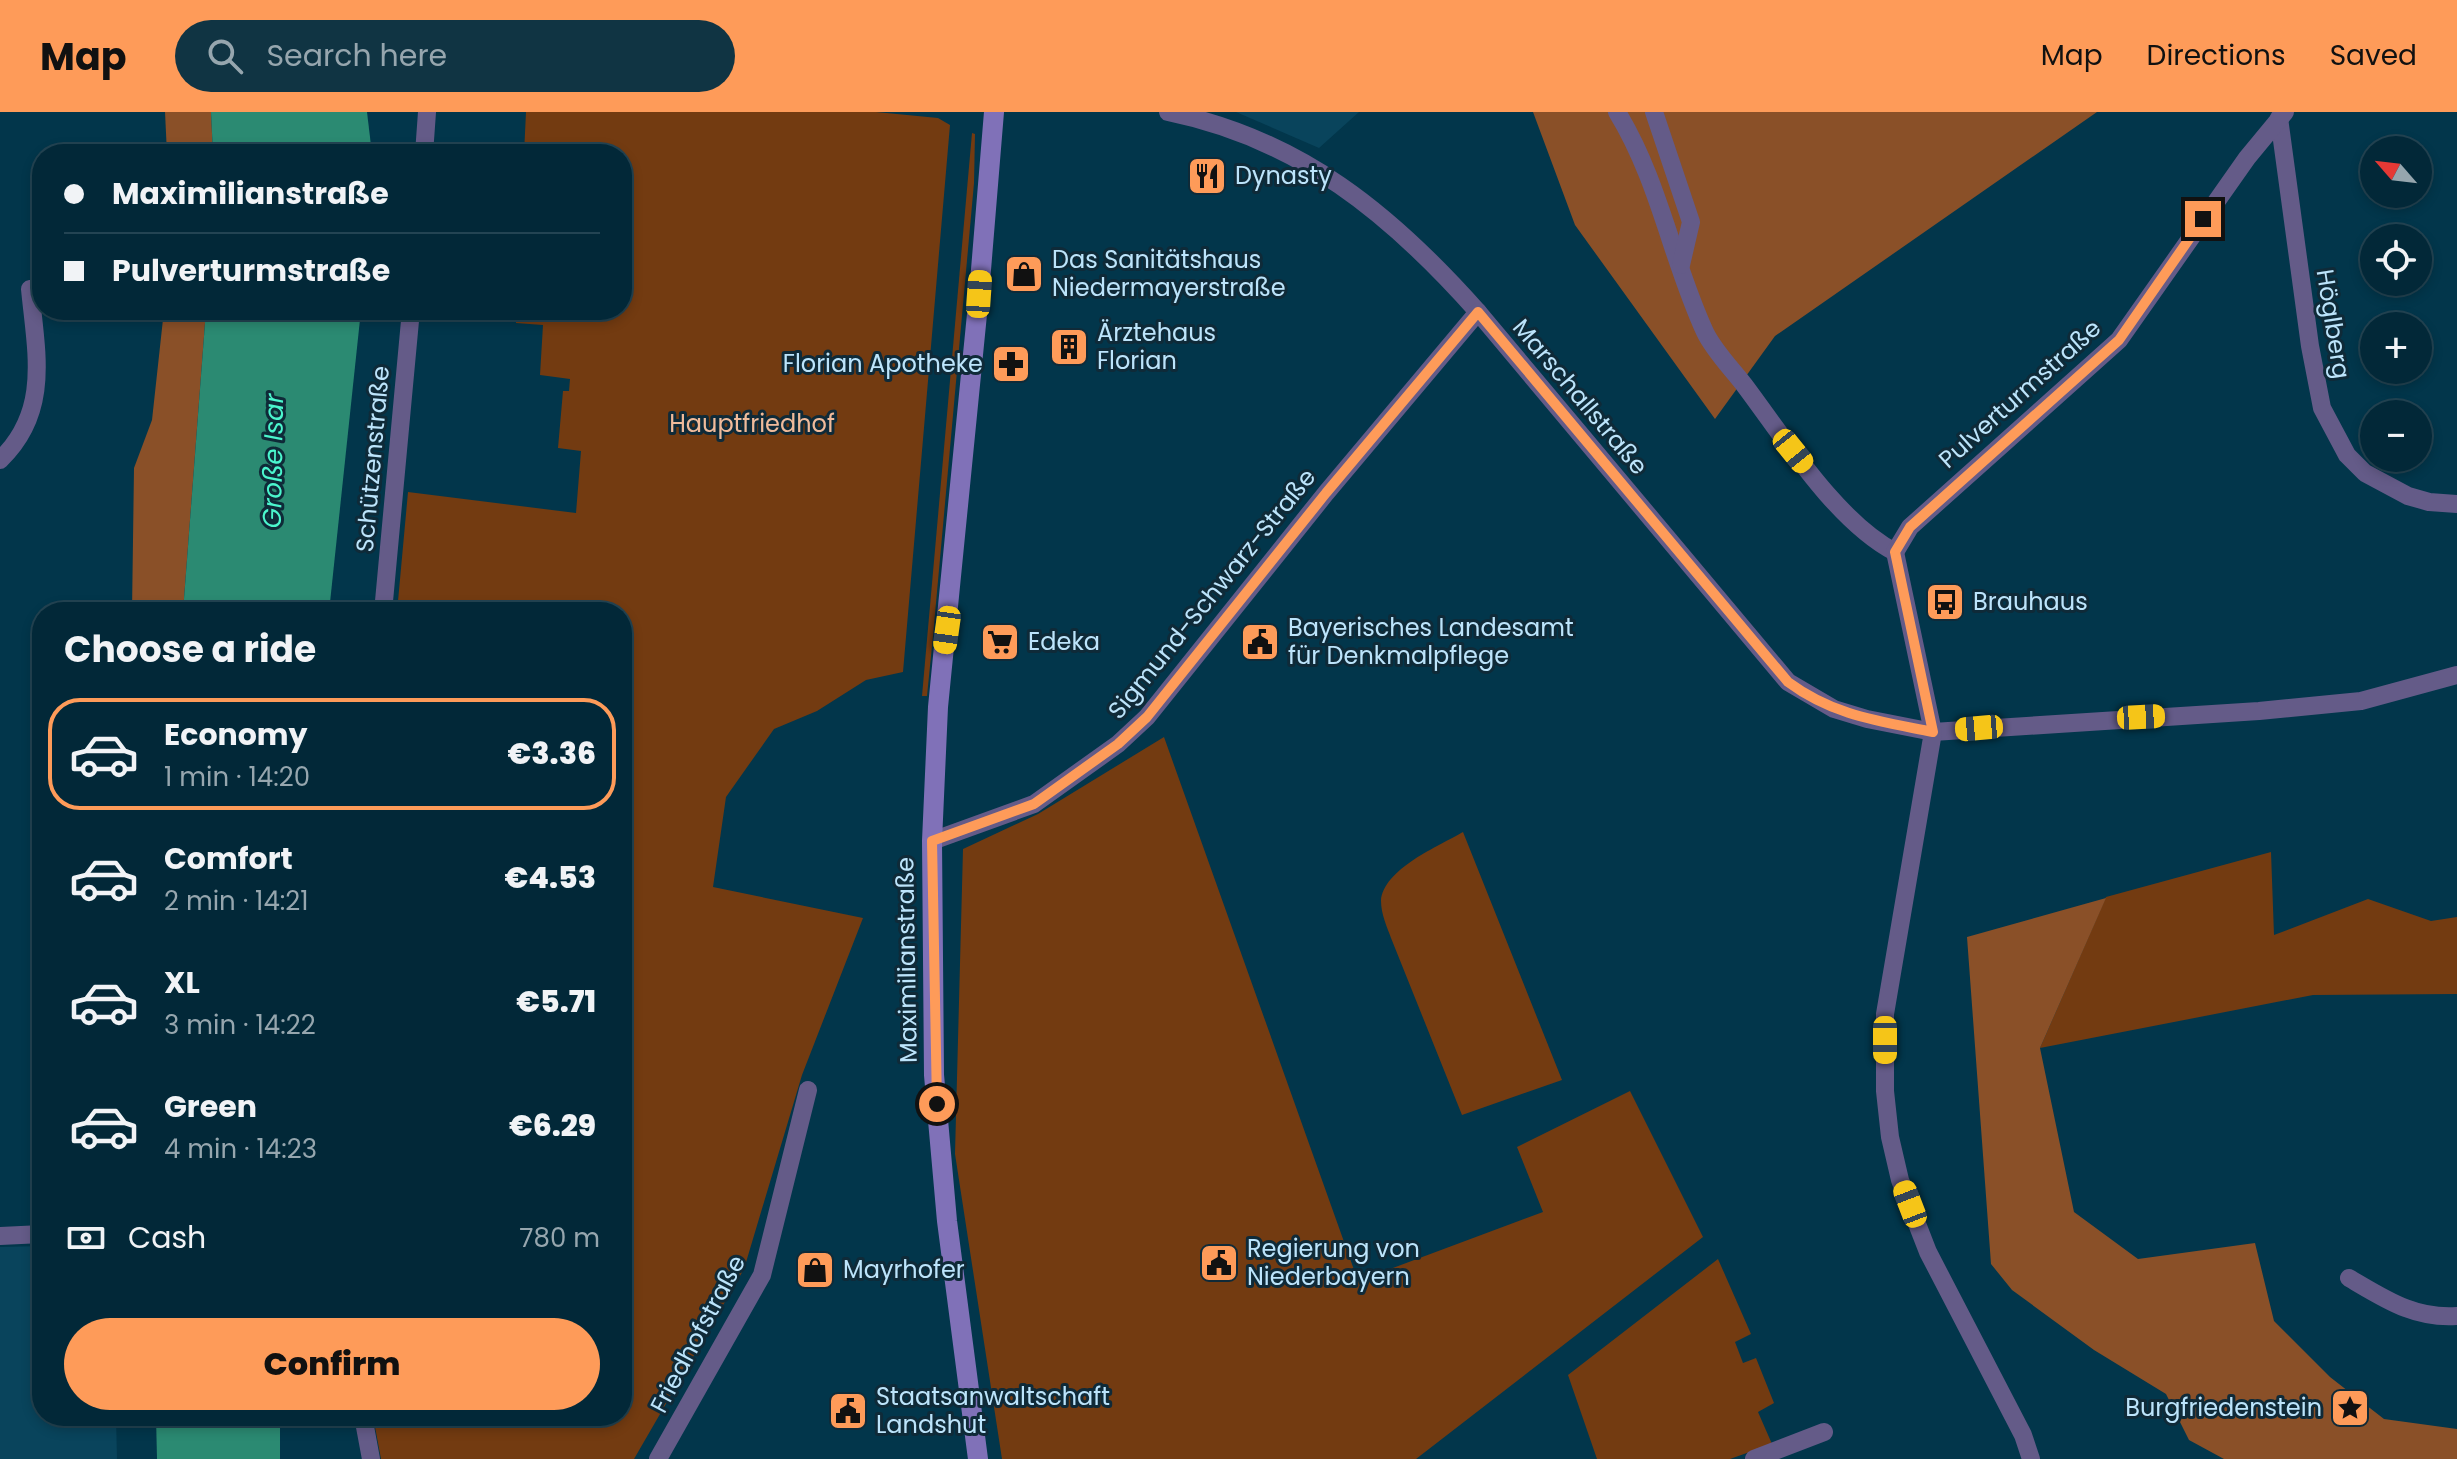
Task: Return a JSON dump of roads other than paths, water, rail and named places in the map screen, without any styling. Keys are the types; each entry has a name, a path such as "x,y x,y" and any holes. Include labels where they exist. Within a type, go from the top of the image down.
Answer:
{"main road":[{"name":"Maximilianstraße","path":"978,1459 947,1221 934,1075 932,841 939,696 978,310 994,112"}],"street":[{"path":"425,144 427,112"},
{"name":"Marschallstraße","path":"1168,112 1219,125 1277,147 1336,181 1400,231 1443,272 1478,312 1788,682 1834,709 1933,732 2259,711 2361,701 2457,675"},
{"path":"1617,112 1658,200 1706,335 1832,498 1881,544 1895,552 1933,732 1885,1014 1885,1091 1890,1137 1900,1180 1928,1252 2023,1435 2031,1459"},
{"path":"1654,112 1691,222 1681,265"},
{"name":"Höglberg","path":"2282,115 2310,346 2322,408 2347,455 2365,473 2408,496 2429,502 2457,504"},
{"name":"Pulverturmstraße","path":"1895,552 1910,527 2119,340 2211,207 2282,115"},
{"path":"30,289 32,312"},
{"name":"Sigmund-Schwarz-Straße","path":"932,841 1034,804 1118,744 1137,726 1478,312"},
{"path":"0,460 14,447 27,426 36,392 38,379 33,320"},
{"name":"Schützenstraße","path":"384,602 410,320"},
{"name":"Friedhofstraße","path":"658,1459 762,1275 808,1090"},
{"path":"0,1236 32,1234"},
{"path":"2349,1278 2407,1310 2457,1316"},
{"path":"365,1426 371,1459"},
{"path":"1754,1459 1824,1432"}],"water":[{"path":"211,112 367,112 371,144 213,144"},
{"name":"Große Isar","path":"205,320 360,320 330,602 184,602"},
{"path":"156,1426 280,1426 280,1459 157,1459"}],"place":[{"name":"Dynasty","path":"1207,176"},
{"name":"Das Sanitätshaus Niedermayerstraße","path":"1024,274"},
{"name":"Ärztehaus Florian","path":"1069,347"},
{"name":"Florian Apotheke","path":"1011,364"},
{"name":"Brauhaus","path":"1945,602"},
{"name":"Edeka","path":"1000,642"},
{"name":"Bayerisches Landesamt für Denkmalpflege","path":"1260,642"},
{"name":"Regierung von Niederbayern","path":"1219,1263"},
{"name":"Mayrhofer","path":"815,1270"},
{"name":"Burgfriedenstein","path":"2350,1408"},
{"name":"Staatsanwaltschaft Landshut","path":"848,1411"}],"park label":[{"name":"Hauptfriedhof","path":"752,424"}]}
